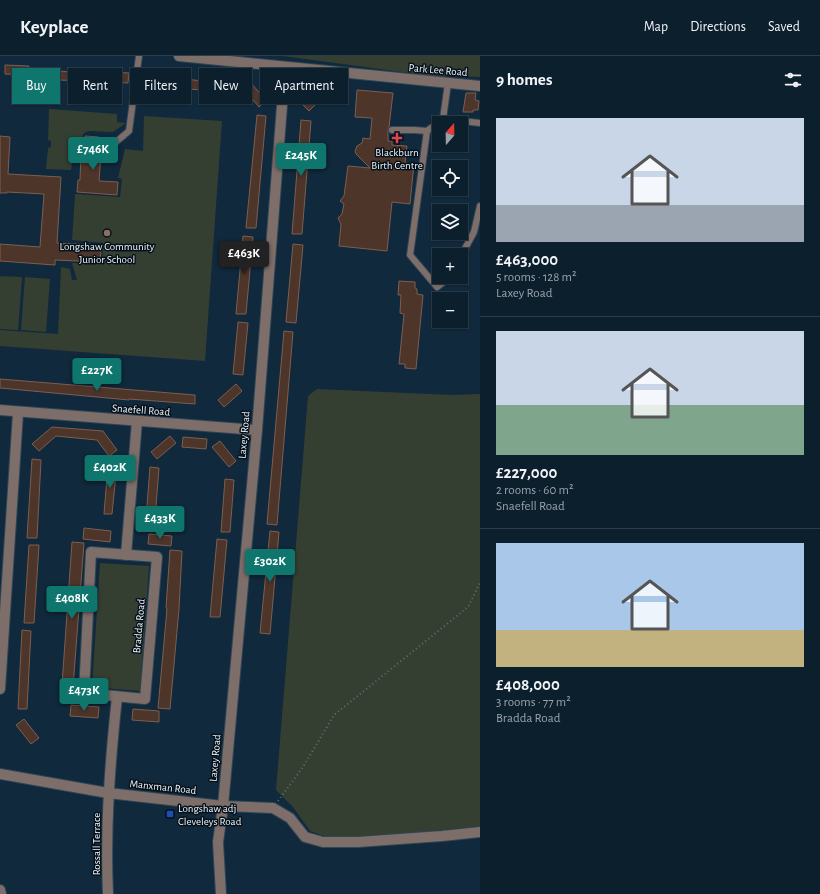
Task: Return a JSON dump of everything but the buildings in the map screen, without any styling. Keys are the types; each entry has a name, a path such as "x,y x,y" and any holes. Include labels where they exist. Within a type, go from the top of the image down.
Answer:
{"street":[{"name":"Park Lee Road","path":"179,56 480,86"},
{"name":"Laxey Road","path":"221,894 218,842 223,806 257,430 284,67"},
{"name":"Snaefell Road","path":"0,410 18,413 257,430"},
{"path":"0,689 18,413"},
{"path":"126,555 136,421"},
{"name":"Bradda Road","path":"91,552 157,557 145,700 117,696 84,693 91,552"},
{"path":"108,793 117,696"},
{"name":"Manxman Road","path":"0,774 108,793 223,806 272,808 290,818 305,837 323,842 366,842 480,832"},
{"name":"Rossall Terrace","path":"108,793 108,894"},
{"path":"0,890 1,894"}],"lane":[{"path":"110,147 128,131 139,56"},
{"path":"444,116 448,83"},
{"path":"468,122 480,123"},
{"path":"392,130 414,130 426,132 432,128"},
{"path":"426,132 410,255 432,281"},
{"path":"465,248 474,232 480,206"}],"path":[{"path":"272,808 304,767 334,715 468,607 480,583"}],"green space":[{"path":"283,56 480,56 480,77 424,75"},
{"path":"49,109 117,114 117,122 126,123 113,132 88,131 83,134 83,151 76,150 73,152 72,157 69,157 68,162 72,163 71,170 46,169 48,148 51,147 51,141 48,140"},
{"path":"144,116 222,121 205,361 0,346 0,330 58,334 61,267 70,269 72,280 77,280 72,263 102,264 103,243 72,240 75,194 120,197 122,179 118,178 125,149 143,151"},
{"path":"0,276 22,277 18,330 0,329"},
{"path":"25,277 50,279 46,332 21,330"},
{"path":"317,389 452,395 480,394 480,826 397,835 327,837 310,831 293,807 276,790 308,396"},
{"path":"100,563 149,566 140,691 92,687"}],"place":[{"name":"Blackburn Birth Centre","path":"397,138"},
{"name":"Longshaw Community Junior School","path":"107,233"},
{"name":"Longshaw adj Cleveleys Road","path":"170,814"}]}
